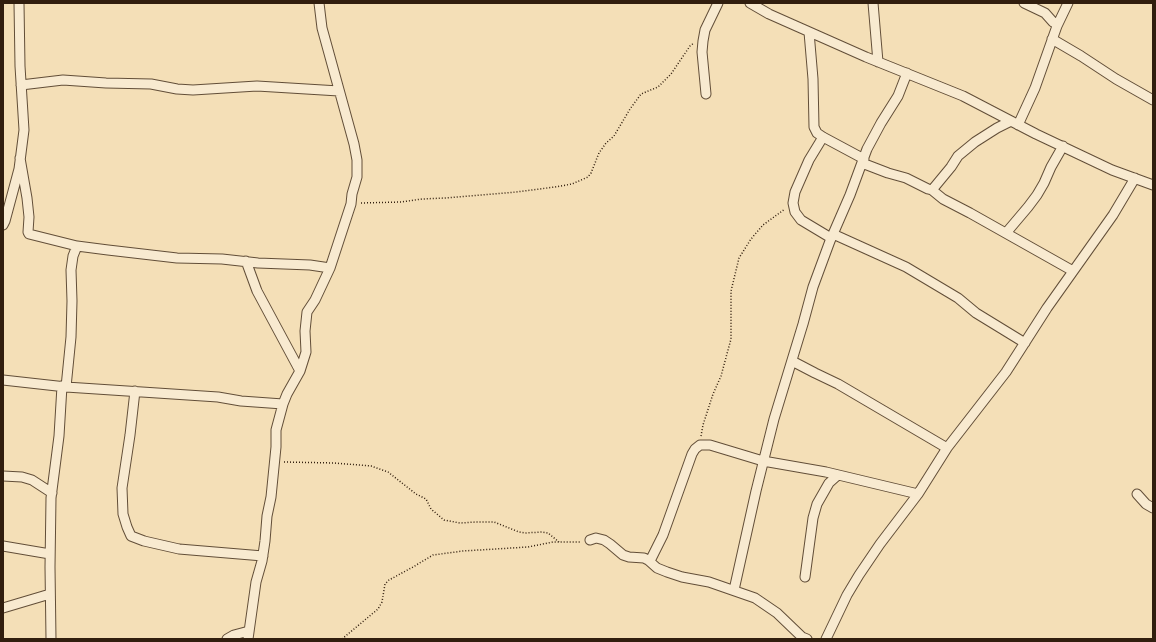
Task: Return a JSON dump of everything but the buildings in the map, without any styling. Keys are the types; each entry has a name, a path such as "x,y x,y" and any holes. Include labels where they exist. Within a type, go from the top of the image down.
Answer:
{"street":[{"path":"3,225 19,168 24,130 20,66 19,3"},
{"path":"227,639 234,635 248,635 256,582 263,556 267,516 271,497 276,447 276,430 283,404 300,372 306,352 305,332 307,312 315,300 330,268 351,204 357,177 357,160 354,144 322,28 319,3"},
{"path":"706,94 702,52 703,40 705,30 718,3"},
{"path":"750,3 769,14 809,32 878,62 963,96 1112,170 1153,185"},
{"path":"873,3 878,62"},
{"path":"1024,3 1045,13 1053,22 1058,23"},
{"path":"932,190 958,156 975,142 997,128 1015,123 1035,88 1058,23 1068,3"},
{"path":"809,32 813,79 814,127 817,134 888,174 906,178 932,190 943,199 1073,271"},
{"path":"1052,40 1153,100"},
{"path":"734,590 763,461 813,287 867,149 898,96 907,73"},
{"path":"21,85 63,80 151,84 193,90 257,86 339,91"},
{"path":"823,137 809,160 795,192 793,203 795,212 801,220 832,236 906,267 958,298 976,313 1024,343"},
{"path":"1006,233 1037,195 1063,146"},
{"path":"20,158 27,198 29,217 28,232 33,235 77,246 177,258 222,259 310,265 330,268"},
{"path":"826,639 847,595 859,575 880,544 918,494 947,448 1006,372 1073,271 1113,215 1135,178"},
{"path":"51,639 50,554 52,493 71,337 71,270 73,256 77,246"},
{"path":"246,261 257,291 300,372"},
{"path":"792,361 838,384 947,448"},
{"path":"3,380 218,397 241,401 283,404"},
{"path":"135,391 122,488 123,514 127,527 132,536 144,541 179,549 263,556"},
{"path":"650,561 663,535 692,454 700,445 710,446 763,461 838,475 918,494"},
{"path":"806,577 813,518 817,504 830,483 838,475"},
{"path":"3,476 22,477 32,480 52,493"},
{"path":"1137,494 1146,504 1153,508"},
{"path":"590,540 596,538 604,540 623,555 644,558 650,561 657,568 667,572 682,577 709,582 755,598 777,613 802,637 807,639"},
{"path":"3,546 50,554"},
{"path":"3,608 50,594"}],"path":[{"path":"351,204 362,202 400,202 555,188 572,184 588,177 599,153 606,143 614,136 630,109 642,94 658,87 671,74 690,46 703,40"},
{"path":"700,445 703,425 713,394 721,376 732,339 731,291 739,258 763,225 793,203"},
{"path":"274,462 334,463 371,466 388,472 416,494 426,499 431,509 444,520 460,523 494,522 518,532 548,533 559,542"},
{"path":"342,639 378,609 382,602 385,584 389,580 433,555 463,551 528,547 553,542 575,543 590,540"}]}
